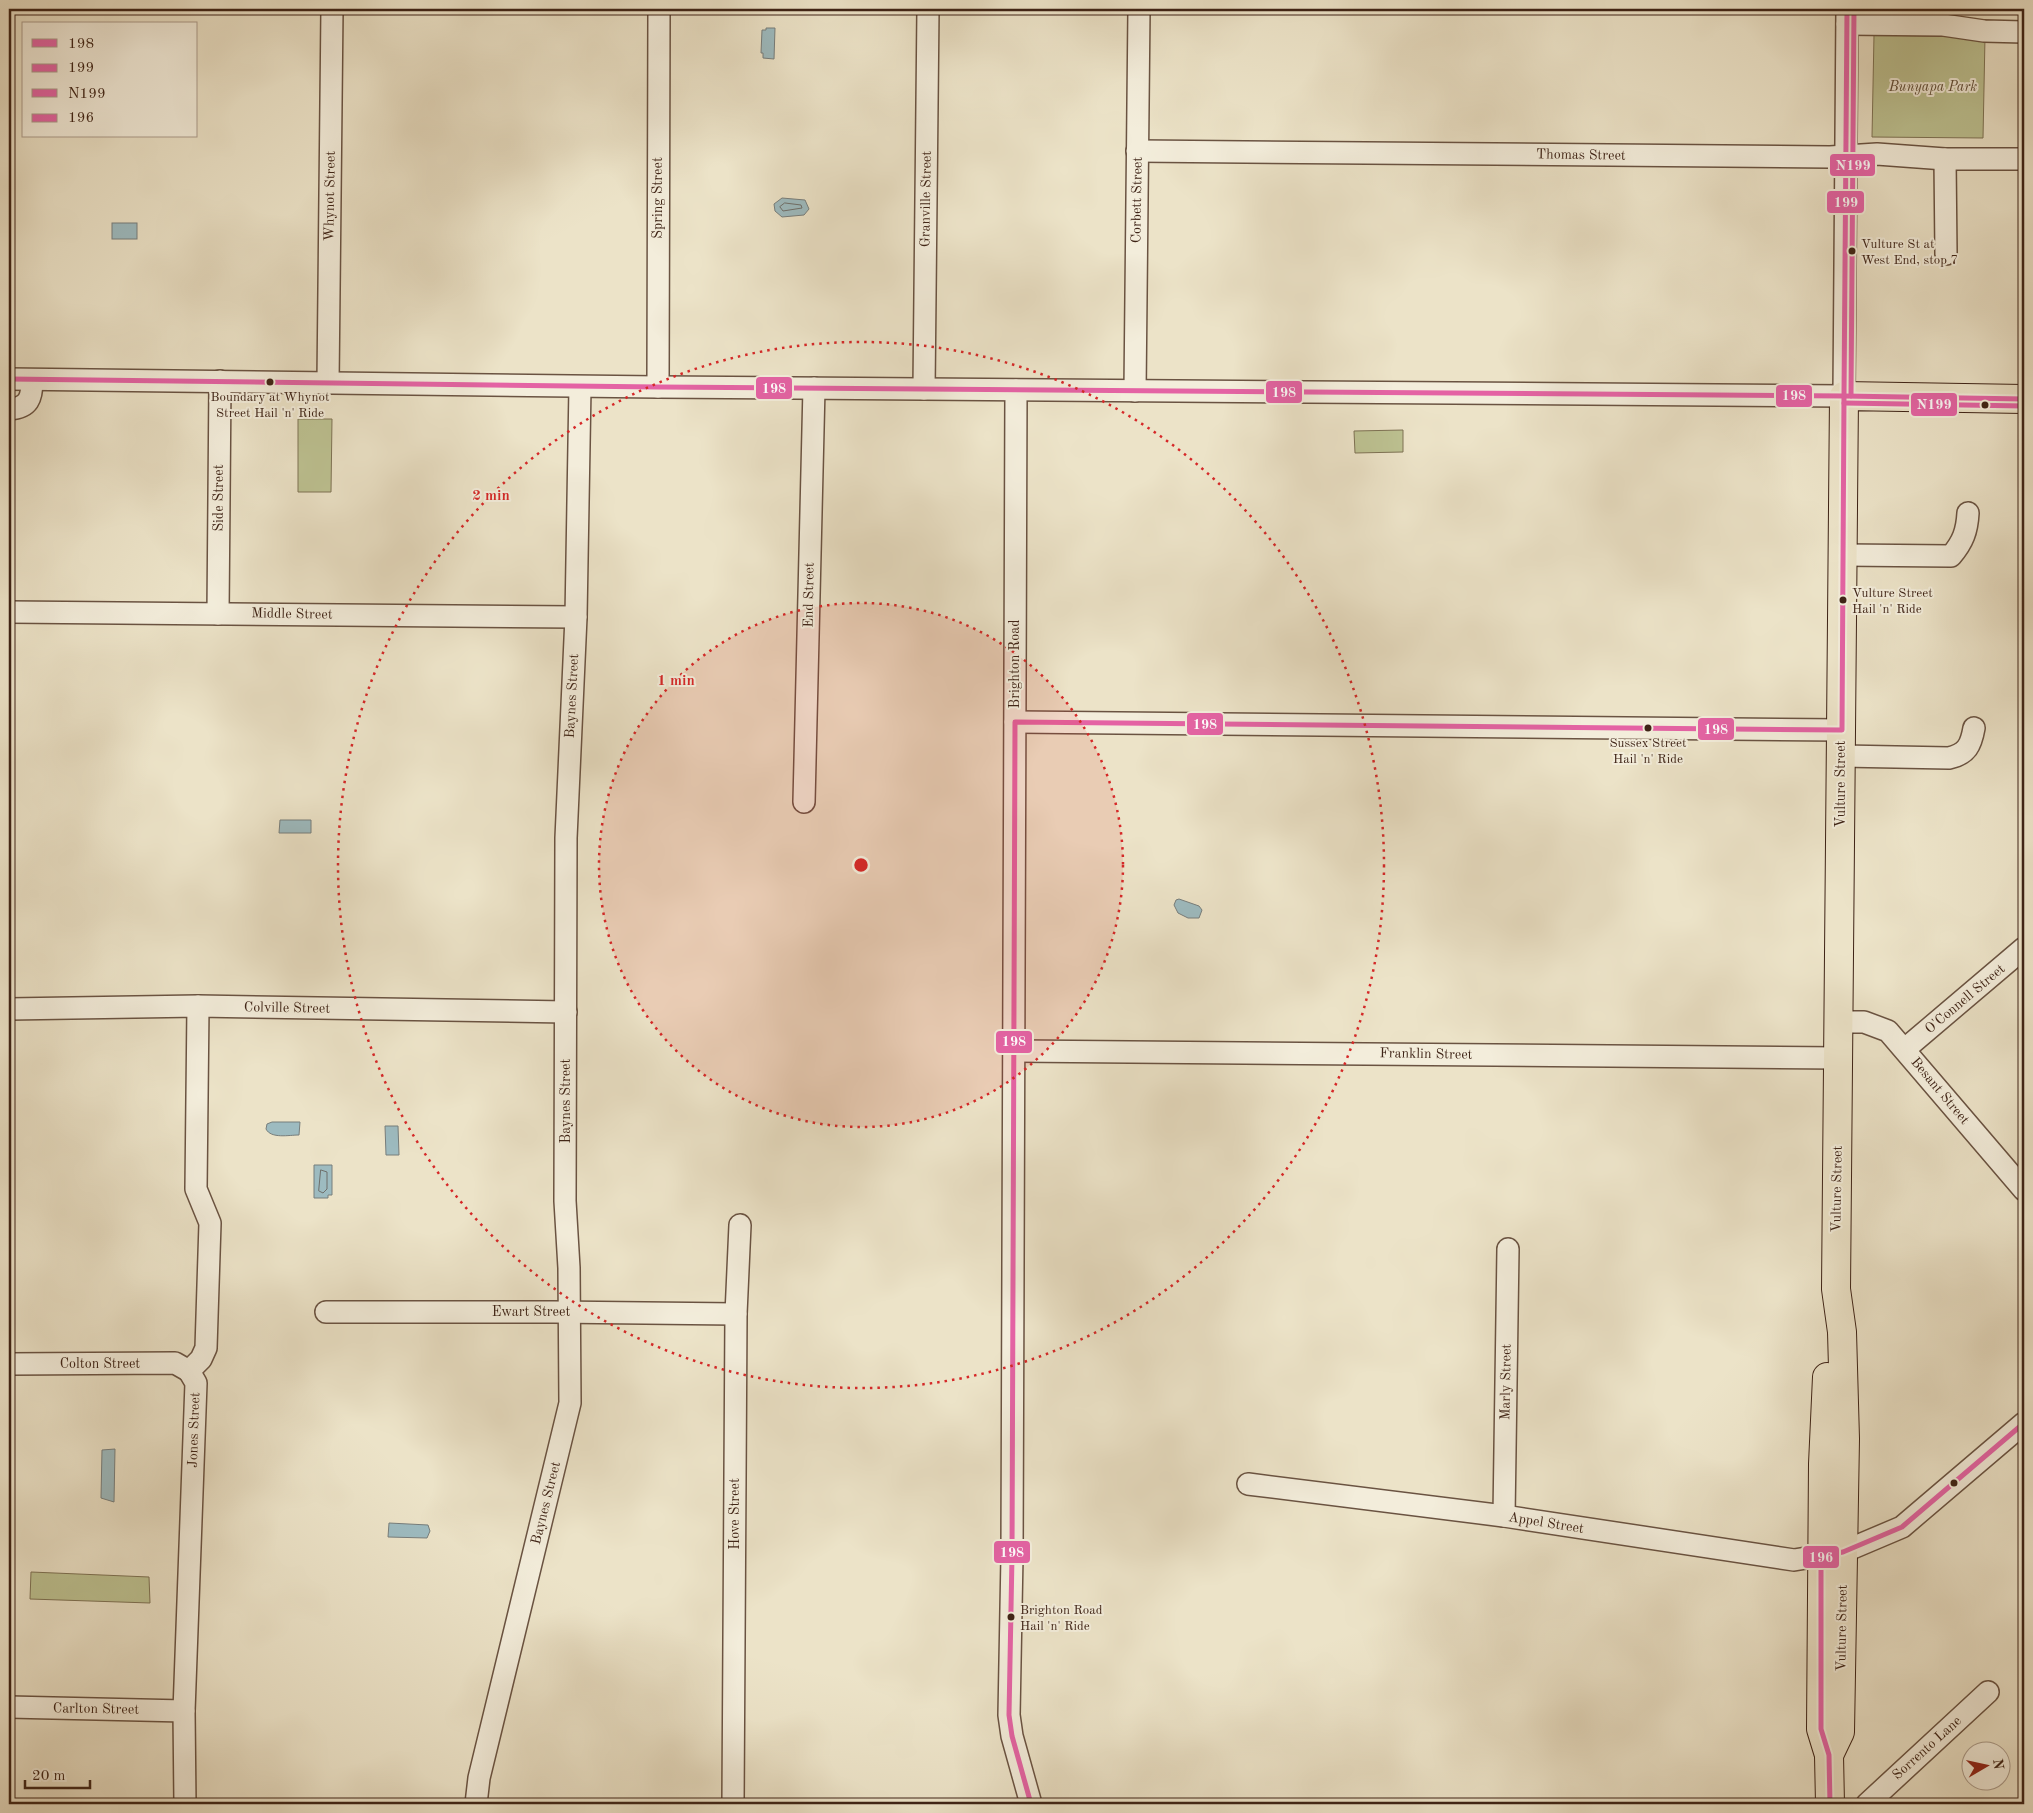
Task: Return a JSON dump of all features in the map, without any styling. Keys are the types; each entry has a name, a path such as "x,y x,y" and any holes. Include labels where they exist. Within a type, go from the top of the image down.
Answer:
{"main road":[{"path":"1844,396 2024,399"},
{"name":"Vulture Street","path":"1830,1804 1829,1755 1821,1729 1832,1554 1845,1439 1842,1332 1836,1289 1844,396"}],"street":[{"name":"Whynot Street","path":"328,383 332,9"},
{"name":"Spring Street","path":"658,387 659,9"},
{"name":"Granville Street","path":"924,389 928,9"},
{"name":"Corbett Street","path":"1135,391 1139,9"},
{"path":"1847,16 1943,25 1984,31 2024,32"},
{"name":"Vulture Street","path":"1844,396 1847,16"},
{"name":"Thomas Street","path":"1137,151 1830,158 1877,154 1945,159 2024,159"},
{"path":"1945,159 1946,254"},
{"path":"9,379 580,387 1844,396"},
{"path":"9,409 21,408 26,403 31,396 32,380"},
{"name":"Side Street","path":"218,614 220,381"},
{"name":"Baynes Street","path":"476,1804 482,1768 570,1409 570,1312 565,1202 566,838 576,617 580,387"},
{"name":"End Street","path":"804,802 814,388"},
{"name":"Brighton Road","path":"1016,390 1012,1546 1009,1715 1012,1736 1031,1804"},
{"path":"1843,556 1951,556 1962,544 1967,530 1968,513"},
{"name":"Middle Street","path":"9,612 576,617"},
{"path":"1015,722 1842,743 1949,758 1958,756 1967,750 1972,740 1974,728"},
{"name":"O'Connell Street","path":"1905,1049 2024,948"},
{"path":"189,1371 201,1359 206,1348 210,1223 196,1189 198,1006"},
{"name":"Colville Street","path":"9,1009 198,1006 566,1012"},
{"name":"Besant Street","path":"1839,1022 1864,1022 1888,1031 2024,1190"},
{"name":"Franklin Street","path":"1014,1051 1839,1058"},
{"name":"Hove Street","path":"733,1804 736,1314 740,1224"},
{"name":"Marly Street","path":"1504,1516 1508,1249"},
{"name":"Ewart Street","path":"326,1312 736,1314"},
{"name":"Colton Street","path":"9,1364 175,1363 189,1371"},
{"name":"Jones Street","path":"185,1804 184,1711 196,1383 189,1371"},
{"name":"Appel Street","path":"1248,1484 1504,1516 1794,1560 1832,1554 1902,1527 2024,1424"},
{"name":"Sorrento Lane","path":"1867,1804 1988,1692"},
{"name":"Carlton Street","path":"9,1707 184,1711"}],"green space":[{"name":"Bunyapa Park","path":"1874,35 1985,37 1983,138 1872,137"},
{"path":"298,419 332,419 331,492 298,492"},
{"path":"1403,430 1403,452 1355,453 1354,431"},
{"path":"31,1572 149,1577 150,1603 30,1599"}],"water":[{"path":"766,28 775,28 774,59 763,58 763,53 761,53 762,30 766,30"},
{"path":"782,198 805,200 809,209 804,215 782,217 775,211 774,204"},
{"path":"112,223 137,223 137,239 112,239"},
{"path":"280,820 311,820 311,833 279,833"},
{"path":"1179,899 1199,906 1202,910 1199,918 1188,918 1178,913 1174,905 1176,900"},
{"path":"272,1122 300,1122 299,1135 281,1136 272,1134 266,1129 267,1124"},
{"path":"385,1126 398,1126 399,1155 386,1155"},
{"path":"314,1165 332,1165 332,1195 328,1195 328,1198 314,1198"},
{"path":"115,1449 114,1502 101,1498 102,1450"},
{"path":"389,1523 428,1525 430,1531 427,1538 388,1537"}],"transit line":[{"name":"199","path":"1844,396 1847,9"},
{"name":"N199","path":"1851,396 1854,9"},
{"name":"198","path":"9,379 658,387 1844,396 1842,730 1015,722 1012,1556 1009,1715 1012,1736 1031,1804"},
{"name":"199","path":"1844,396 2024,399"},
{"name":"N199","path":"1844,403 2024,406"},
{"name":"196","path":"1830,1804 1829,1755 1821,1729 1821,1556 1843,1552 1902,1527 2024,1423"}],"place":[{"name":"Vulture St at West End, stop 7","path":"1852,251"},
{"name":"Boundary at Whynot Street Hail 'n' Ride","path":"270,382"},
{"name":"Vulture Street Hail 'n' Ride","path":"1843,600"},
{"name":"Sussex Street Hail 'n' Ride","path":"1648,728"},
{"name":"Brighton Road Hail 'n' Ride","path":"1011,1617"}]}
